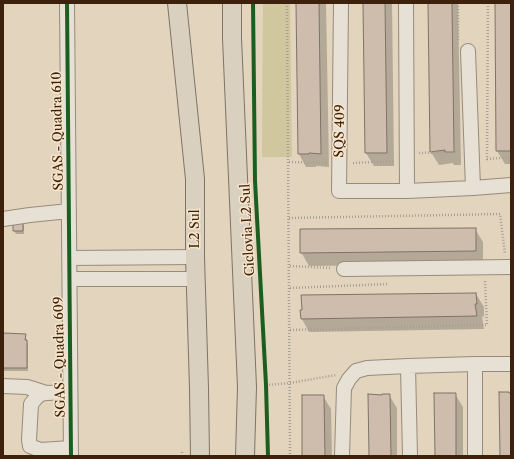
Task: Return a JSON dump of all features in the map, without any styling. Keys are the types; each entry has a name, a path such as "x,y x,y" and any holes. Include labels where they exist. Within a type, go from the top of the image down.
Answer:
{"main road":[{"name":"L2 Sul","path":"177,3 195,178 195,258 200,456"},
{"path":"232,3 232,38 246,387 245,456"}],"street":[{"name":"SGAS - Quadra 610","path":"67,3 69,258"},
{"name":"SQS 409","path":"341,3 340,191 407,191 511,185"},
{"path":"406,3 407,191"},
{"path":"463,47 473,188"},
{"path":"3,219 69,211"},
{"path":"69,258 195,258"},
{"name":"SGAS - Quadra 609","path":"69,258 71,452"},
{"path":"344,269 509,267"},
{"path":"70,279 196,279"},
{"path":"475,364 475,456"},
{"path":"342,456 344,388 356,371 367,368 408,366 511,364"},
{"path":"408,366 410,456"},
{"path":"3,386 27,387 46,393"},
{"path":"70,392 40,394 31,404 29,440 30,446 40,450 71,452"}],"path":[{"path":"287,3 290,266 290,456"},
{"path":"458,3 463,47"},
{"path":"488,3 487,159 511,157"},
{"path":"419,146 417,152 459,152 459,144"},
{"path":"289,162 328,164 328,156"},
{"path":"352,157 352,163 395,161"},
{"path":"289,218 500,214 509,267"},
{"path":"290,266 344,269"},
{"path":"290,330 487,325 485,280 477,280"},
{"path":"290,288 391,284"},
{"path":"266,385 290,383 356,371"},
{"path":"266,377 266,393"}],"shaded area":[{"path":"263,3 290,3 292,157 262,157"}],"building":[{"path":"296,3 319,3 321,154 298,154"},
{"path":"363,3 385,3 387,153 365,153"},
{"path":"428,3 452,3 454,152 445,152 445,150 430,152"},
{"path":"495,3 511,3 511,151 496,151"},
{"path":"13,221 23,221 23,231 13,231"},
{"path":"476,228 476,251 300,253 300,229"},
{"path":"476,293 477,304 475,304 477,316 301,319 301,295"},
{"path":"3,333 26,334 27,368 3,368"},
{"path":"499,392 511,393 511,456 500,456"},
{"path":"434,393 456,393 456,456 435,456"},
{"path":"368,394 390,394 391,456 369,456"},
{"path":"302,395 324,395 325,456 302,456"}],"cycle path":[{"path":"67,3 71,456"},
{"name":"Ciclovia L2 Sul","path":"253,3 255,181 266,385 268,456"}]}
